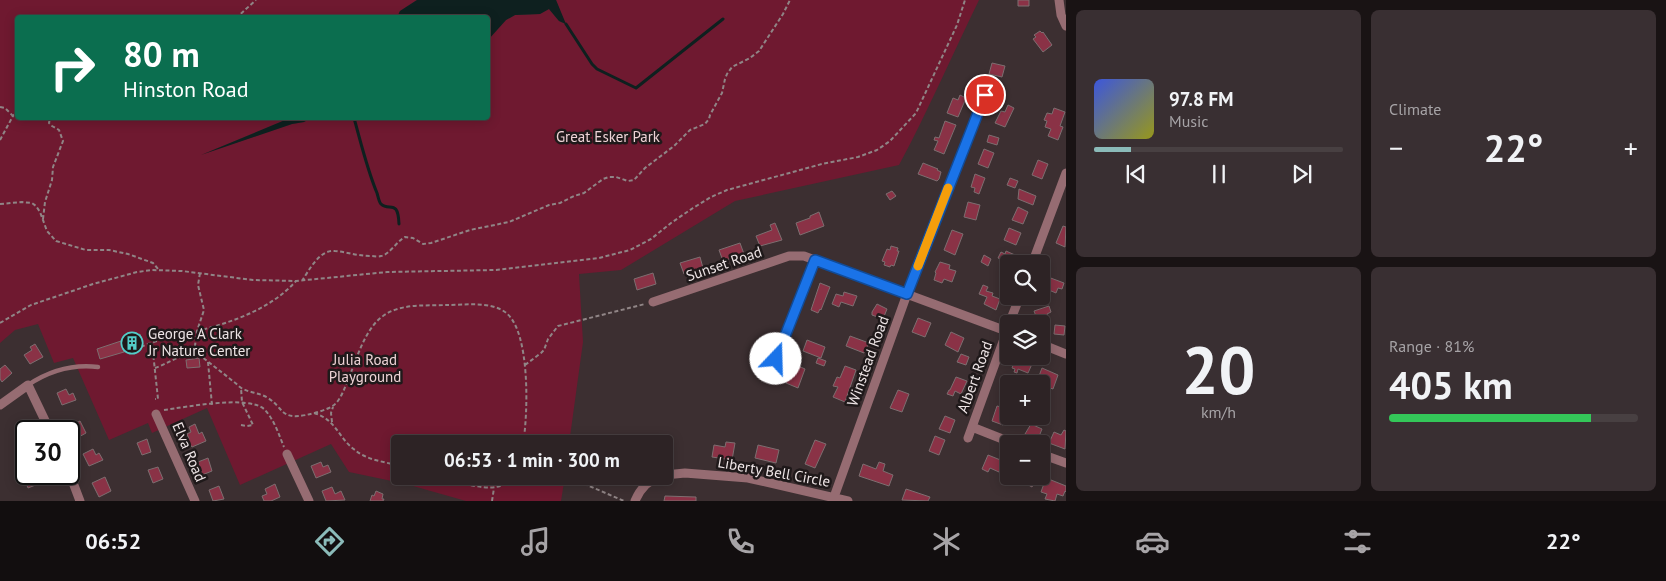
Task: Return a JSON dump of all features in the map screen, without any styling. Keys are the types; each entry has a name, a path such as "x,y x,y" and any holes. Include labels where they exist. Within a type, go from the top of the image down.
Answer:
{"street":[{"path":"1060,0 1061,15 1066,26"},
{"name":"Winstead Road","path":"834,497 907,294 985,95"},
{"path":"1035,255 1066,173"},
{"name":"Sunset Road","path":"653,302 789,256 804,256 815,260"},
{"path":"776,359 815,260 1000,325"},
{"path":"1050,348 1066,354"},
{"name":"Albert Road","path":"968,438 1000,350"},
{"path":"0,405 28,385 45,420"},
{"name":"Elva Road","path":"159,412 194,501"},
{"path":"972,427 1000,438"},
{"path":"287,454 309,501"},
{"path":"1050,457 1066,463"},
{"name":"Liberty Bell Circle","path":"673,474 692,473 748,478 848,501"},
{"path":"74,485 80,501"},
{"path":"635,501 645,485"}],"lane":[{"path":"28,385 45,375 70,367 98,366"}],"path":[{"path":"239,15 256,0"},
{"path":"302,280 312,264 327,252 334,250 359,255 381,256 405,237 413,238 424,244 431,243 470,230 509,222 548,205 560,203 584,193 609,177 628,181 634,180 690,130 705,124 722,93 727,74 732,67 750,58 758,51 783,14 790,0"},
{"path":"0,323 31,305 84,287 138,272 159,270 253,280 296,281 387,272 496,270 554,264 616,254 642,245 693,208 727,190 822,164 858,157 877,150 890,141 916,113 957,25 965,0"},
{"path":"0,107 5,108 13,116 0,140"},
{"path":"43,219 53,167 63,141 59,130 49,123 50,120"},
{"path":"0,204 32,203 36,206 43,219 47,231 56,241 86,250 109,250 128,254 153,263 159,270"},
{"path":"198,358 196,354 197,331 204,310 198,285 200,273"},
{"path":"140,347 215,326 264,308 281,296 296,281"},
{"path":"525,365 542,353 548,339 558,326 653,302"},
{"path":"332,422 331,413 333,406 342,393 372,327 382,317 400,308 471,305 501,309 509,315 515,324 525,365 526,400 524,435"},
{"path":"152,343 158,399 155,399"},
{"path":"196,354 241,388 266,396 280,411 288,416 314,413 333,406"},
{"path":"155,368 196,354"},
{"path":"208,362 212,404"},
{"path":"241,388 242,402 253,425 241,424"},
{"path":"159,412 212,404 242,402 254,404 265,410 274,424 287,454"},
{"path":"314,413 332,422 354,450 364,456 391,464"},
{"path":"472,485 494,488 502,485"},
{"path":"587,485 624,501"},
{"path":"492,501 494,488"}],"green space":[{"name":"Great Esker Park","path":"0,0 417,0 400,11 398,15 15,15 15,120 285,120 211,151 308,120 490,120 490,38 506,20 515,15 540,14 549,9 559,21 565,24 556,0 979,0 899,165 735,201 621,270 579,274 583,342 570,435 391,435 391,481 349,472 331,444 240,485 207,408 152,433 148,423 109,440 73,358 54,363 38,324 15,330 0,343"},
{"name":"Great Esker Park","path":"410,485 564,485 561,501 466,501"}],"shaded area":[{"path":"417,0 556,0 566,24 559,21 549,9 540,14 515,15 506,20 490,38 490,15 398,15 400,11"},
{"path":"285,120 308,120 292,124 201,155"}],"building":[{"path":"1018,0 1029,0 1029,6 1018,6"},
{"path":"1040,31 1043,32 1052,45 1043,52 1033,39 1036,37 1034,35"},
{"path":"992,63 1005,66 1002,77 989,74"},
{"path":"960,95 966,98 958,117 947,113 953,98 958,100"},
{"path":"1008,105 1014,108 1005,127 995,123 1001,111 1005,112"},
{"path":"1054,108 1065,112 1060,126 1063,127 1058,140 1048,136 1051,129 1045,127 1047,121 1044,120 1047,113 1052,114"},
{"path":"945,121 956,125 944,154 934,150 938,141 934,140 935,137 939,138"},
{"path":"989,135 999,138 997,145 987,142"},
{"path":"984,149 994,153 988,168 978,164"},
{"path":"1038,160 1048,164 1042,179 1032,175"},
{"path":"923,163 941,172 937,181 918,174"},
{"path":"975,174 985,178 979,194 974,192 975,188 971,187"},
{"path":"1010,178 1018,181 1015,188 1007,185"},
{"path":"1019,189 1036,196 1033,205 1018,199"},
{"path":"892,191 896,196 890,200 886,194"},
{"path":"968,202 980,205 976,220 964,217"},
{"path":"1018,207 1028,212 1023,224 1012,220"},
{"path":"819,212 824,226 800,235 796,223 810,218 810,216"},
{"path":"775,223 782,240 760,246 756,236 772,230 770,225"},
{"path":"1063,226 1066,227 1065,247 1056,243"},
{"path":"1009,228 1021,233 1016,245 1004,240"},
{"path":"952,230 963,234 955,255 944,250"},
{"path":"740,243 744,254 723,261 719,250"},
{"path":"891,246 898,248 897,251 899,251 894,266 891,265 890,267 884,265 885,262 882,261 887,249 890,250"},
{"path":"1006,251 1015,255 1000,255 1000,259 998,258 1001,252 1005,254"},
{"path":"984,255 991,259 988,266 981,262"},
{"path":"700,257 703,268 684,274 680,263"},
{"path":"940,262 950,265 949,269 956,271 952,282 944,279 942,283 934,280 935,272"},
{"path":"653,273 656,284 637,290 634,279"},
{"path":"1050,278 1064,283 1062,289 1058,288 1056,293 1050,290"},
{"path":"820,283 830,287 818,313 811,310"},
{"path":"983,285 988,287 986,291 993,293 992,296 1000,299 996,310 984,304 987,297 979,294"},
{"path":"844,292 857,296 853,306 841,302 839,307 832,304 836,294 843,296"},
{"path":"877,304 887,309 883,319 872,315"},
{"path":"1049,306 1051,312 1047,315 1036,315 1034,311"},
{"path":"918,318 931,323 925,337 912,332"},
{"path":"1055,325 1065,326 1064,335 1054,334"},
{"path":"951,332 964,338 958,352 945,345"},
{"name":"George A Clark Jr Nature Center","path":"140,334 143,344 124,352 121,341"},
{"path":"850,336 869,343 864,353 846,346"},
{"path":"807,340 825,347 821,358 803,351"},
{"path":"121,341 124,352 100,359 97,349"},
{"path":"35,344 43,357 30,364 24,355 32,350 30,347"},
{"path":"961,354 969,357 966,365 957,362"},
{"path":"199,358 200,367 187,368 186,360"},
{"path":"818,358 826,361 824,366 816,363"},
{"path":"794,364 805,369 798,388 786,383"},
{"path":"5,365 12,373 2,382 0,379 0,369"},
{"path":"1013,365 1032,365 1028,373 1018,369 1017,373 1012,368"},
{"path":"845,366 856,370 845,402 833,397 838,387 833,386 837,377 840,378"},
{"path":"1042,368 1058,375 1053,389 1050,388 1050,375 1039,375"},
{"path":"956,377 967,381 961,394 955,391 953,396 947,394 950,390"},
{"path":"66,389 69,395 73,393 76,400 62,405 57,393"},
{"path":"898,390 909,394 902,412 890,408"},
{"path":"997,406 1000,407 1000,424 992,421"},
{"path":"945,416 955,420 950,433 939,429"},
{"path":"80,421 86,433 80,436"},
{"path":"195,424 199,434 202,432 206,441 192,447 187,440 189,439 187,434 191,432 189,427"},
{"path":"1030,425 1042,429 1040,435 1025,434"},
{"path":"1064,430 1066,431 1065,449 1050,443 1054,432 1061,435"},
{"path":"935,436 945,440 939,455 929,451"},
{"path":"147,439 151,452 142,455 137,443"},
{"path":"815,440 826,444 815,468 805,464"},
{"path":"726,442 735,443 732,460 712,457 714,445 725,447"},
{"path":"758,445 779,450 776,463 755,458"},
{"path":"93,449 96,455 99,453 103,460 89,466 83,454"},
{"path":"988,455 1000,460 999,472 990,468 988,472 982,469"},
{"path":"208,458 212,471 202,475 198,462"},
{"path":"321,462 323,467 328,465 331,472 316,478 311,466"},
{"path":"879,462 885,464 883,471 893,475 889,486 859,476 863,464 876,469"},
{"path":"158,467 163,479 153,483 148,470"},
{"path":"105,477 111,491 99,497 92,483"},
{"path":"1050,480 1066,486 1066,492 1063,496 1057,494 1055,501 1045,499 1047,494 1041,492 1044,485 1050,485"},
{"path":"275,484 280,497 271,501 264,501 262,496 267,494 265,489"},
{"path":"219,486 224,499 213,501 209,490"},
{"path":"332,487 335,494 341,491 345,500 326,501 322,491"},
{"path":"906,489 930,497 928,501 902,500"},
{"path":"376,491 383,494 383,501 370,501"},
{"path":"665,496 696,497 696,501 664,501"}],"waterway":[{"path":"566,24 597,69 636,88 723,19"},
{"path":"355,120 380,202 384,206 395,208 399,224"}],"slow traffic":[{"path":"918,266 948,188"}],"place":[{"name":"George A Clark Jr Nature Center","path":"132,343"}],"route":[{"path":"776,359 815,260 907,294 985,95"}],"park label":[{"name":"Julia Road Playground","path":"365,368"}]}
